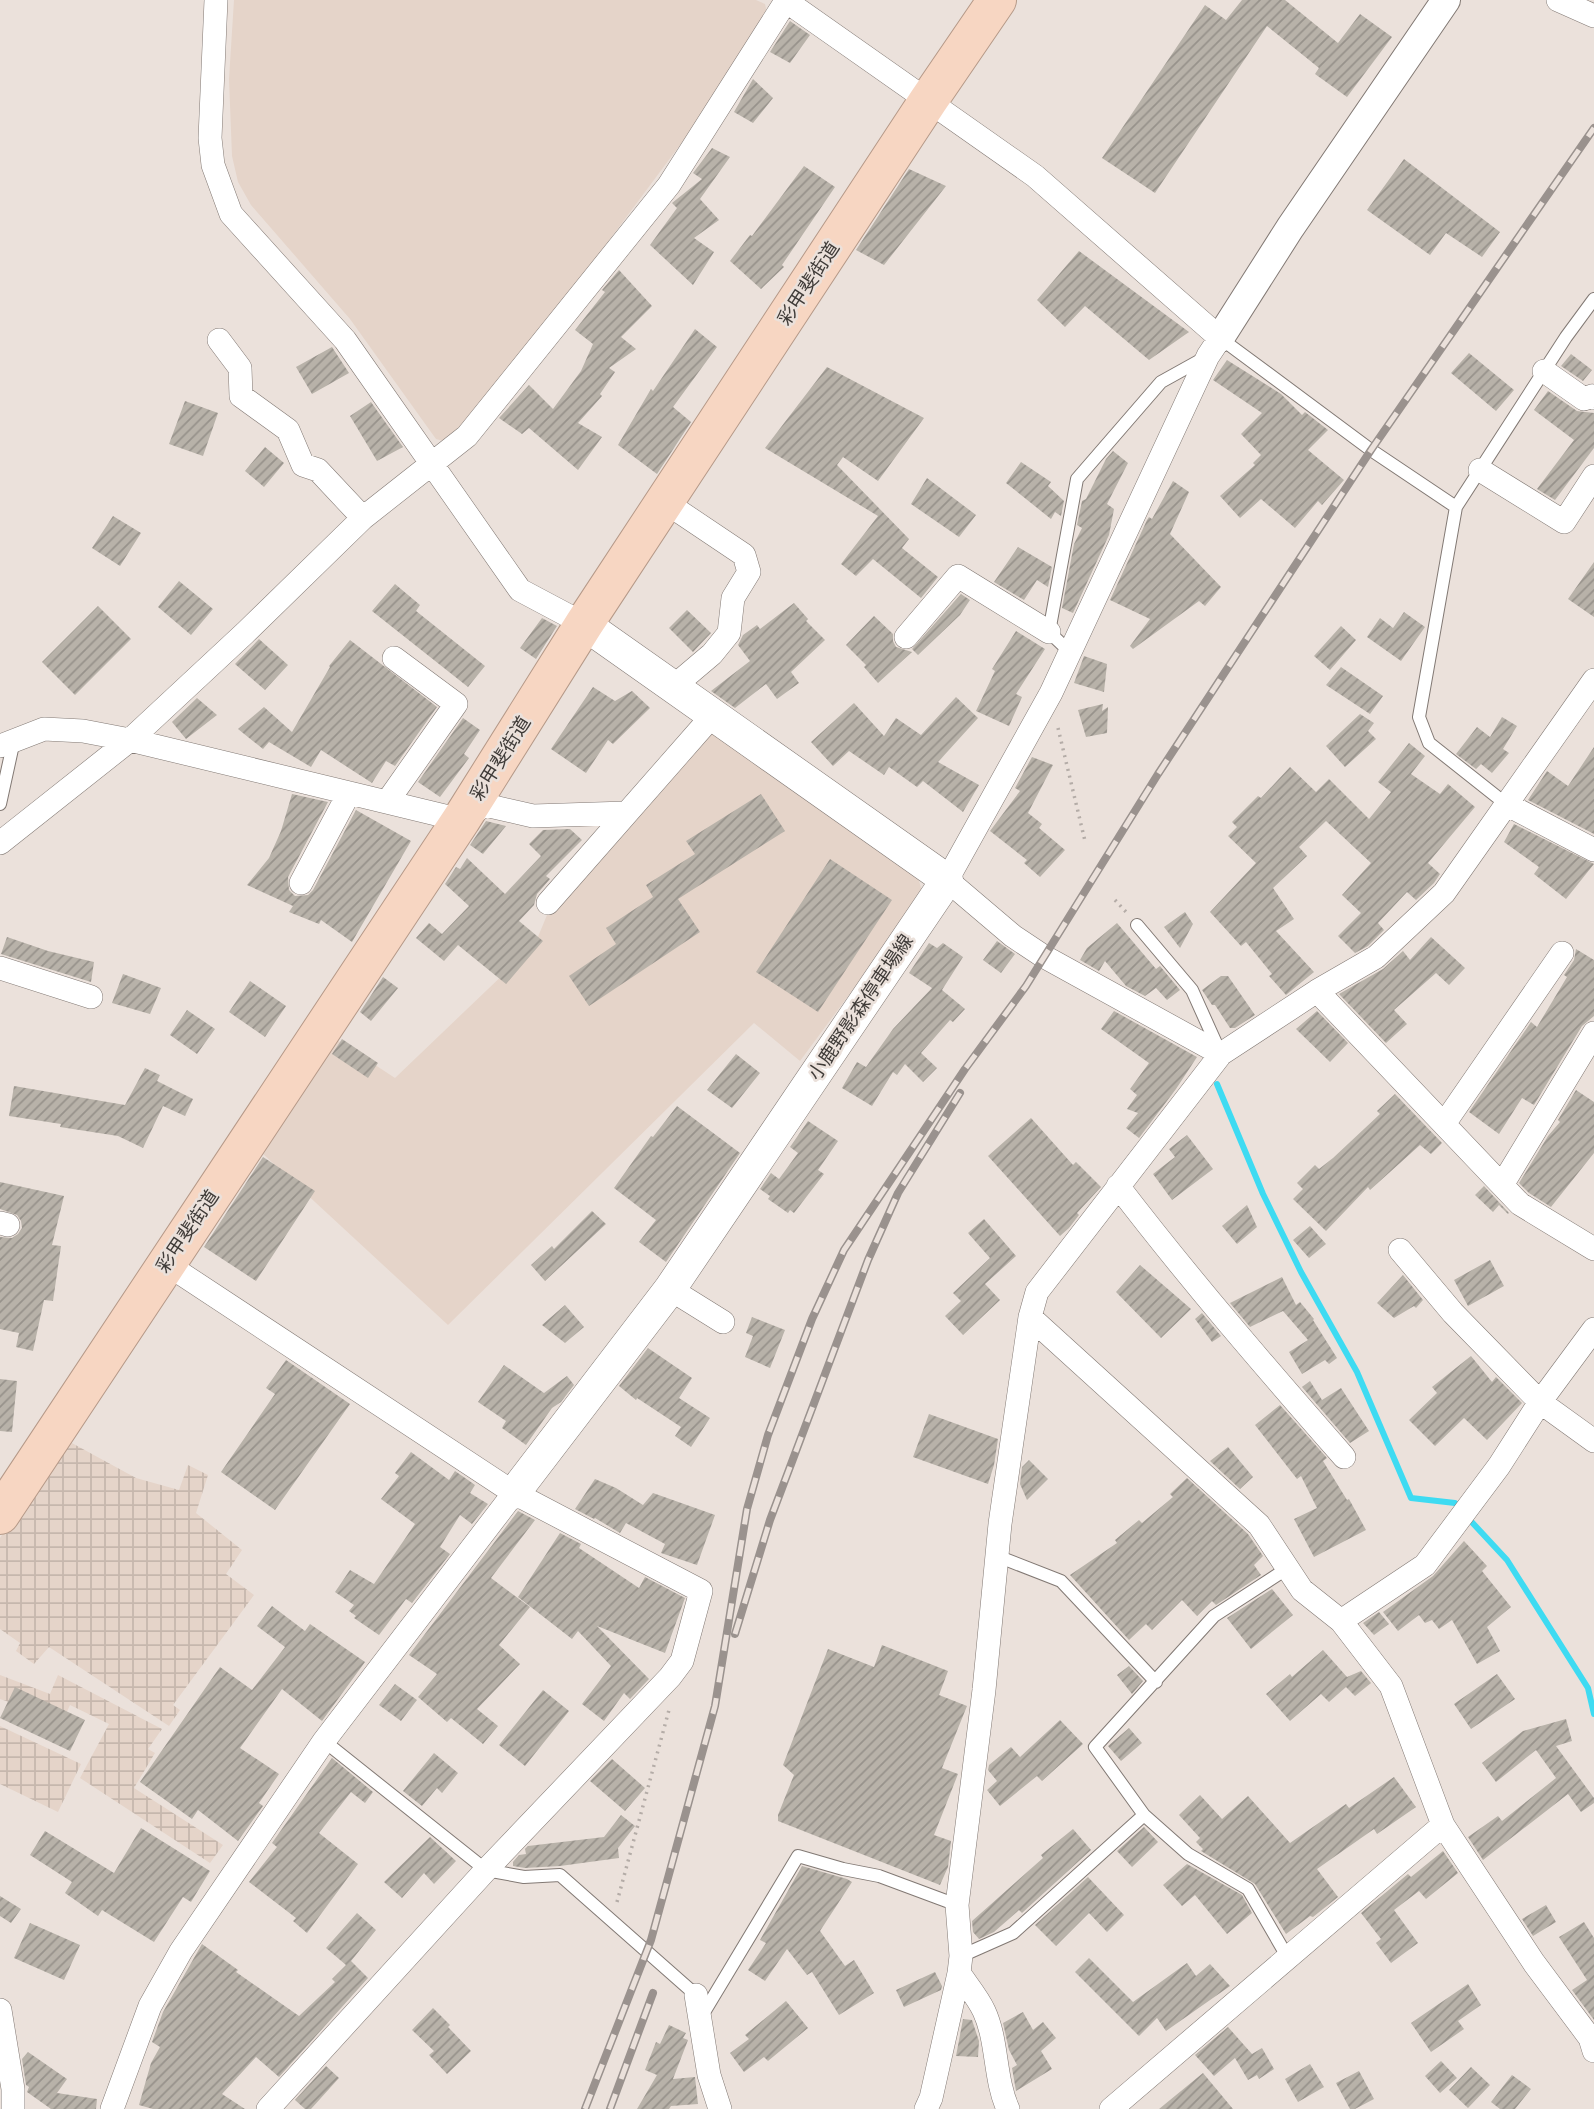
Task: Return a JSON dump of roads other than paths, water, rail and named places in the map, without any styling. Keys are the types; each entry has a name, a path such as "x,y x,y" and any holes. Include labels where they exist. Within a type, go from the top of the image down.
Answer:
{"highway":[{"name":"彩甲斐街道","path":"0,1515 461,820 584,624 996,0"}],"main road":[{"path":"584,624 947,880"},
{"name":"小鹿野影森停車場線","path":"514,1493 670,1289 947,880"}],"street":[{"path":"216,0 210,138 213,164 230,214 345,340 520,590 584,624"},
{"path":"1221,1054 1043,956 1013,936 947,880 1051,693 1214,347 1290,228 1446,0"},
{"path":"1558,0 1594,16"},
{"path":"0,843 130,740 363,518 467,436 669,186 785,1 839,36 1044,183 1214,347"},
{"path":"219,340 240,368 241,396 288,430 303,465 318,470 363,518"},
{"path":"1544,371 1584,399 1592,396 1594,398"},
{"path":"1480,470 1564,522 1594,476"},
{"path":"665,502 744,555 750,572 733,598 729,633 712,654 673,687"},
{"path":"906,636 958,576 1049,632"},
{"path":"387,802 456,704 394,658"},
{"path":"926,2109 931,2098 960,1965 957,1905 984,1690 997,1556 1030,1317 1037,1292 1221,1054 1317,991 1376,957 1444,893 1594,680"},
{"path":"548,903 713,715"},
{"path":"7,743 44,729 83,731 461,820 485,806 533,816 626,814"},
{"path":"300,883 349,793"},
{"path":"1506,804 1594,850"},
{"path":"1444,1124 1562,953"},
{"path":"0,968 91,997"},
{"path":"1317,991 1520,1203 1594,1249"},
{"path":"1502,1185 1594,1033"},
{"path":"1118,1186 1206,1298 1344,1457"},
{"path":"1400,1250 1453,1313 1540,1402 1594,1441"},
{"path":"166,1263 514,1493 701,1591 682,1661 670,1677 486,1870 280,2104"},
{"path":"670,1289 723,1322"},
{"path":"1030,1317 1259,1525 1302,1590 1341,1620 1391,1686 1443,1825 1534,1963 1590,2038 1594,2051"},
{"path":"1341,1620 1425,1565 1499,1466 1540,1402 1594,1329"},
{"path":"112,2109 150,2006 181,1951 324,1741 514,1493"},
{"path":"1111,2109 1443,1825"},
{"path":"960,1965 984,2010 1008,2109"},
{"path":"696,1995 709,2075 719,2109"},
{"path":"0,2010 13,2089 13,2109"}],"lane":[{"path":"1506,804 1429,743 1419,717 1456,507 1594,299"},
{"path":"1070,652 1049,632 1077,479 1161,382 1214,347 1456,507"},
{"path":"0,804 7,743"},
{"path":"1137,925 1192,990 1221,1054"},
{"path":"997,1556 1060,1581 1156,1682"},
{"path":"1288,1568 1214,1616 1095,1746 1144,1815 1188,1854 1248,1889 1288,1958"},
{"path":"324,1741 486,1870 524,1877 560,1875 696,1995"},
{"path":"960,1965 1013,1933 1144,1815"},
{"path":"700,2019 798,1856 879,1876 957,1905"}],"waterway":[{"path":"1217,1084 1263,1194 1301,1272 1357,1372 1411,1498 1455,1503 1461,1510"},
{"path":"1468,1518 1507,1560 1588,1688 1594,1714"}],"railway":[{"path":"585,2109 651,1940 715,1706 747,1509 768,1435 812,1319 844,1250 965,1069 1026,986 1158,774 1371,450 1594,128"},
{"path":"735,1634 770,1520 868,1260 898,1193 960,1093"},
{"path":"610,2109 653,1993"}]}
